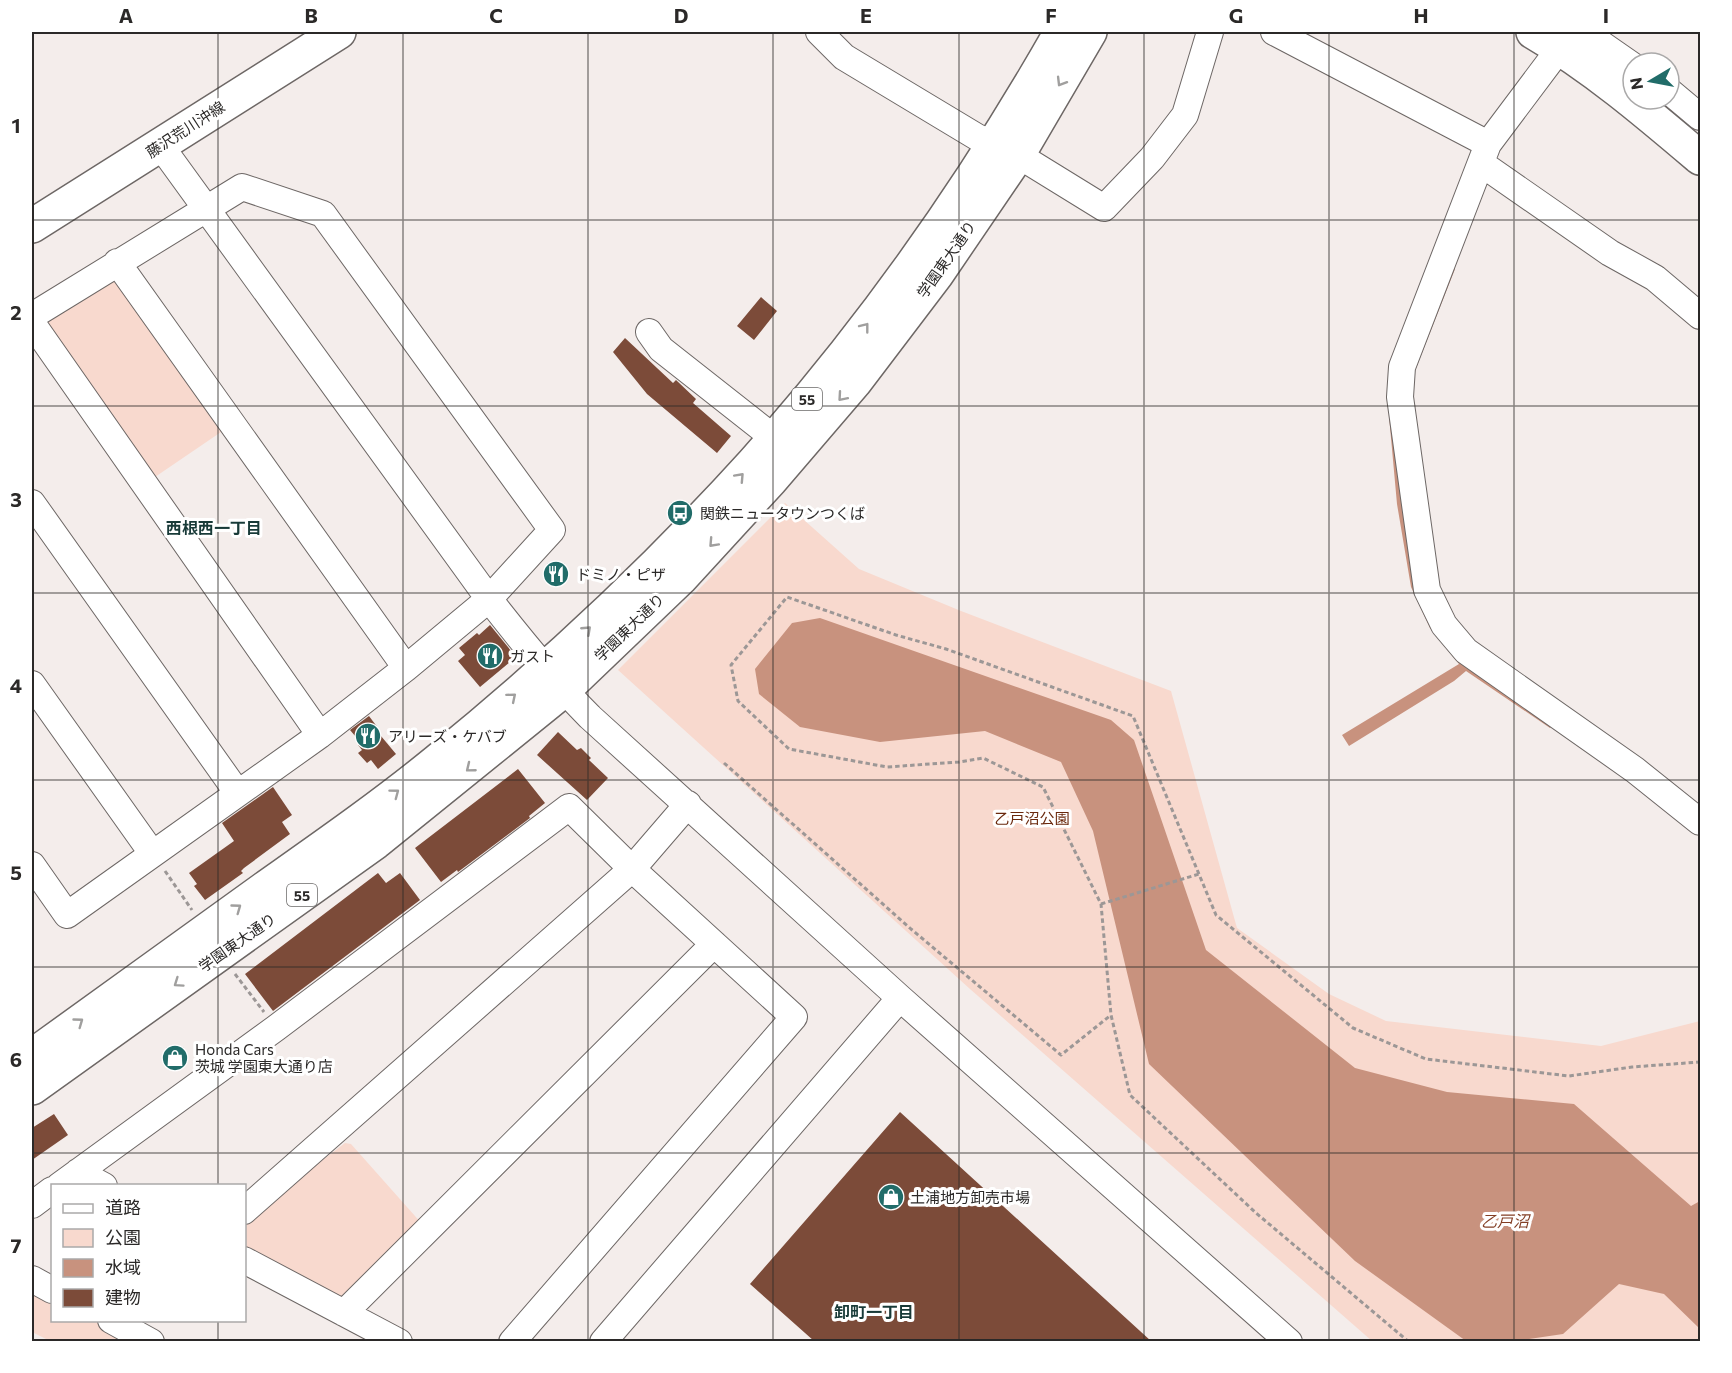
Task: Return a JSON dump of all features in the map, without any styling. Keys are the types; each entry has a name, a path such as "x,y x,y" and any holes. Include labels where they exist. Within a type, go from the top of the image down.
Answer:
{"main road":[{"name":"藤沢荒川沖線","path":"32,226 339,32"},
{"name":"学園東大通り","path":"32,1088 376,843 555,680 681,578 771,480 847,391 937,274 1005,150 1026,93 1061,32"},
{"name":"学園東大通り","path":"32,1056 363,818 435,762 555,680 774,438 838,362 915,261 1005,150 1090,32"},
{"path":"1562,36 1701,158"}],"street":[{"path":"819,32 844,57 1104,208 1152,158 1185,115 1210,32"},
{"path":"1274,32 1485,154 1610,253 1655,278 1701,316"},
{"path":"1621,61 1562,36 1485,154 1402,367 1400,397 1427,590 1444,625 1467,651 1635,770 1701,822"},
{"path":"1681,101 1701,117"},
{"path":"160,145 489,599 555,680 590,717 900,998 1289,1341"},
{"path":"32,316 242,187 323,214 552,530 489,599 406,668 320,735 67,915 32,865"},
{"path":"117,262 406,668"},
{"path":"32,323 320,735"},
{"path":"649,332 661,349 774,438"},
{"path":"32,503 237,792"},
{"path":"32,684 152,853"},
{"path":"246,1209 632,869 688,804"},
{"path":"68,1179 276,1028 569,807 632,869 794,1017 512,1341"},
{"path":"344,1312 714,944"},
{"path":"603,1341 900,998"},
{"path":"68,1179 98,1184"},
{"path":"32,1205 51,1191"},
{"path":"246,1261 399,1341"},
{"path":"32,1279 51,1289"},
{"path":"115,1322 151,1341"}],"path":[{"path":"1409,1341 1256,1213 1130,1095 1111,1016 1101,904 1043,787 983,758 887,767 789,749 738,701 732,665 788,597 896,635 946,649 1133,716 1216,915 1353,1028 1426,1059 1569,1076 1632,1067 1701,1062"},
{"path":"724,762 911,928 1061,1055 1111,1016"},
{"path":"152,853 197,917"},
{"path":"1101,904 1199,874"},
{"path":"230,967 276,1028"}],"green space":[{"path":"120,267 224,430 155,477 35,320"},
{"name":"乙戸沼公園","path":"785,503 859,569 961,611 1171,691 1237,928 1329,994 1386,1021 1601,1046 1700,1021 1700,1341 1372,1341 970,989 618,670"},
{"path":"345,1143 351,1144 423,1225 344,1307 246,1257 246,1218"},
{"path":"32,1286 51,1296 51,1322 99,1322 136,1341 50,1341 32,1332"}],"water":[{"path":"1446,263 1455,269 1411,381 1394,368 1439,622 1557,719 1550,728 1466,671 1454,681 1349,746 1342,735 1459,664 1430,628 1411,587 1397,504 1389,416 1394,367"},
{"name":"乙戸沼","path":"820,618 1111,720 1134,740 1206,950 1355,1068 1447,1092 1574,1104 1691,1206 1700,1201 1700,1329 1664,1294 1619,1284 1563,1334 1515,1341 1466,1341 1355,1261 1149,1064 1093,831 1061,762 985,731 880,742 800,727 759,694 755,669 792,623"}],"building":[{"path":"761,297 777,311 754,340 737,326"},
{"path":"625,338 673,383 676,380 696,399 693,403 731,436 717,453 647,394 613,352"},
{"name":"ガスト","path":"490,625 516,657 480,687 458,661 465,655 459,648"},
{"name":"アリーズ・ケバブ","path":"369,716 378,728 376,730 396,754 378,769 371,760 367,763 358,753 362,750 358,745 361,743 350,730"},
{"path":"558,732 577,750 581,748 591,758 589,760 608,778 587,800 537,755"},
{"path":"518,769 545,803 529,816 530,818 458,872 457,870 441,882 415,848"},
{"path":"273,787 292,815 282,822 290,834 244,868 241,871 243,873 205,900 194,886 197,884 189,873 234,841 222,823"},
{"path":"378,873 386,883 400,873 420,900 273,1011 245,974"},
{"path":"900,1112 1151,1341 814,1341 750,1284"},
{"path":"54,1114 68,1135 32,1160 32,1128"}],"place":[{"name":"関鉄ニュータウンつくば","path":"680,513"},
{"name":"ドミノ・ピザ","path":"556,574"},
{"name":"ガスト","path":"490,656"},
{"name":"アリーズ・ケバブ","path":"368,736"},
{"name":"Honda Cars 茨城 学園東大通り店","path":"175,1058"},
{"name":"土浦地方卸売市場","path":"891,1197"}],"district":[{"name":"西根西一丁目","path":"214,527"},
{"name":"卸町一丁目","path":"874,1311"}]}
